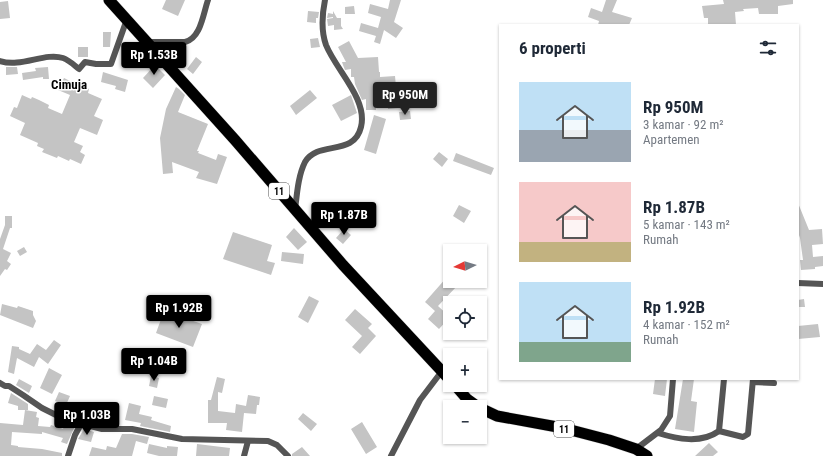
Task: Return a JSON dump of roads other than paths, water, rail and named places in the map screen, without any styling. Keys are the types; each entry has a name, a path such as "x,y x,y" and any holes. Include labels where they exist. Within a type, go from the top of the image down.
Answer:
{"highway":[{"name":"11","path":"109,0 148,42 348,270 442,371"},
{"name":"11","path":"461,392 468,400"},
{"name":"11","path":"487,412 497,416 563,428 609,440 636,449 647,456"}],"street":[{"path":"148,42 190,41 196,35 208,0"},
{"path":"295,210 300,175 306,161 318,152 340,147 354,141 358,136 362,124 362,110 357,97 326,45 322,28 325,0"},
{"path":"0,61 15,63 57,57 65,59 79,69 85,62 112,64 127,19"},
{"path":"799,283 823,284"},
{"path":"390,456 420,400 442,371"},
{"path":"636,449 661,430 670,416 673,380"},
{"path":"719,431 724,380"},
{"path":"658,432 672,437 692,439 707,437 719,431 743,437 748,434 753,380 774,383"},
{"path":"0,384 9,386 42,408 64,419 81,424 102,429 132,429 182,439 272,442 288,456"},
{"path":"68,456 75,434 81,424"},
{"path":"244,456 248,441"}],"district":[{"name":"Cimuja","path":"69,84"}]}
